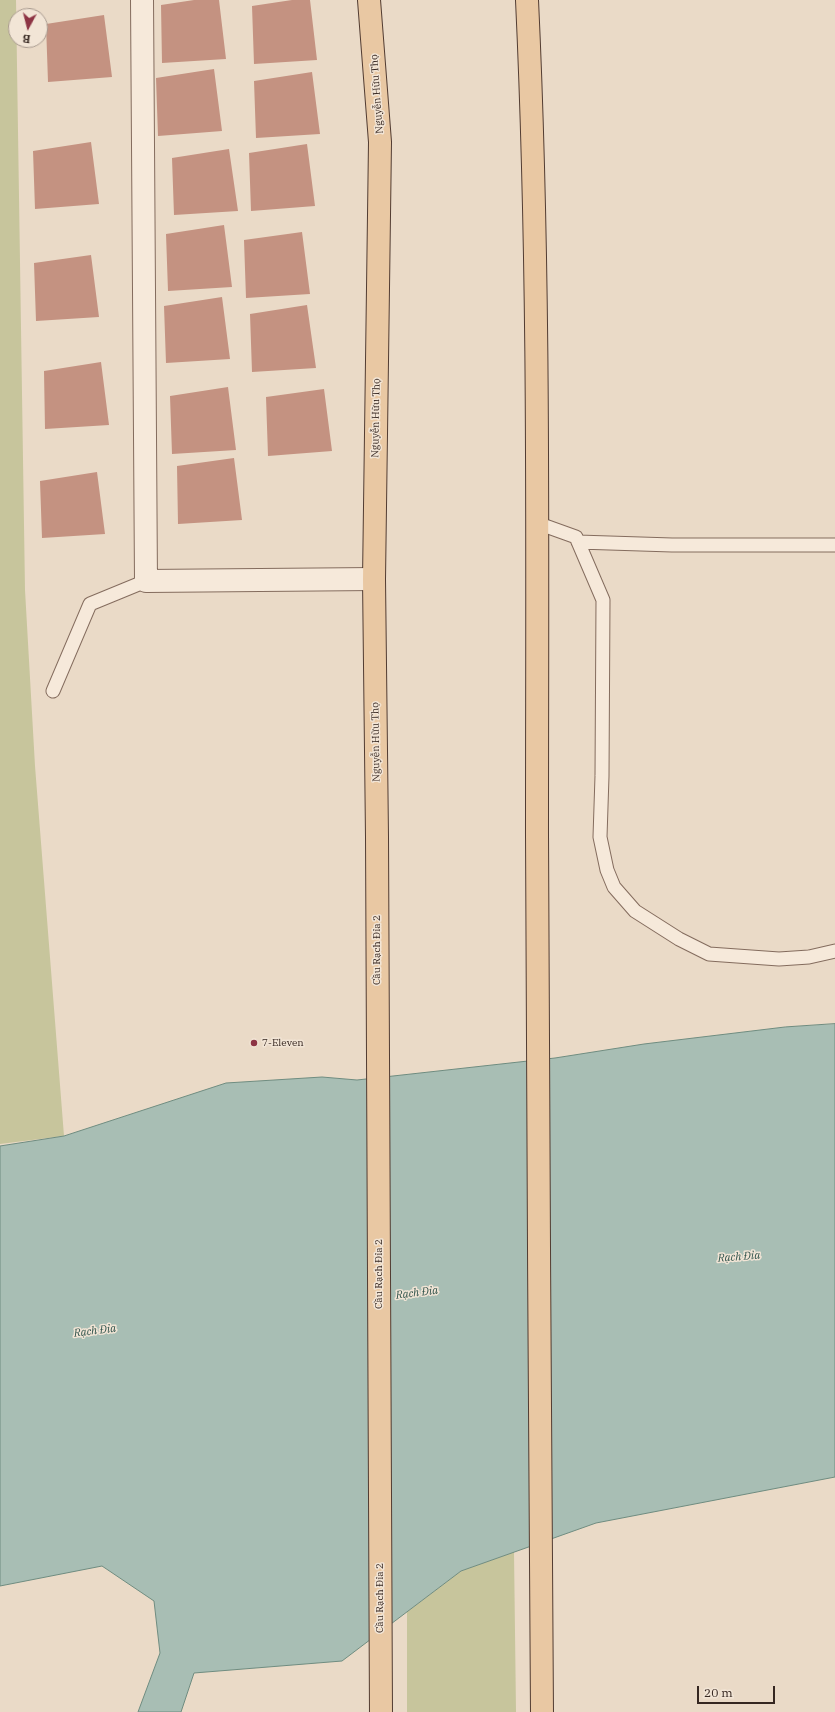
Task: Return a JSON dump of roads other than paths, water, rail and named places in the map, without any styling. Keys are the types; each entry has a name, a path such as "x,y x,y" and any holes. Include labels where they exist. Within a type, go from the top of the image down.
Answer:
{"main road":[{"name":"Nguyễn Hữu Thọ","path":"369,0 380,142 374,579 377,837"},
{"path":"527,0 534,150 538,385 537,837 542,1712"},
{"name":"Cầu Rạch Đỉa 2","path":"377,837 381,1712"}],"street":[{"path":"142,0 146,581 374,579"}],"lane":[{"path":"537,523 576,537 603,600 602,776 600,837 607,870 614,887 635,911 679,939 709,954 779,959 809,957 835,951"},
{"path":"578,542 672,545 835,545"},
{"path":"53,691 90,604 146,581"}],"water":[{"name":"Rạch Đỉa","path":"835,1024 835,1477 596,1523 461,1571 342,1661 194,1673 181,1712 138,1712 160,1653 154,1601 102,1566 0,1586 0,1146 64,1136 226,1083 322,1077 357,1080 555,1058 644,1044 785,1027"}],"place":[{"name":"7-Eleven","path":"254,1043"}]}
